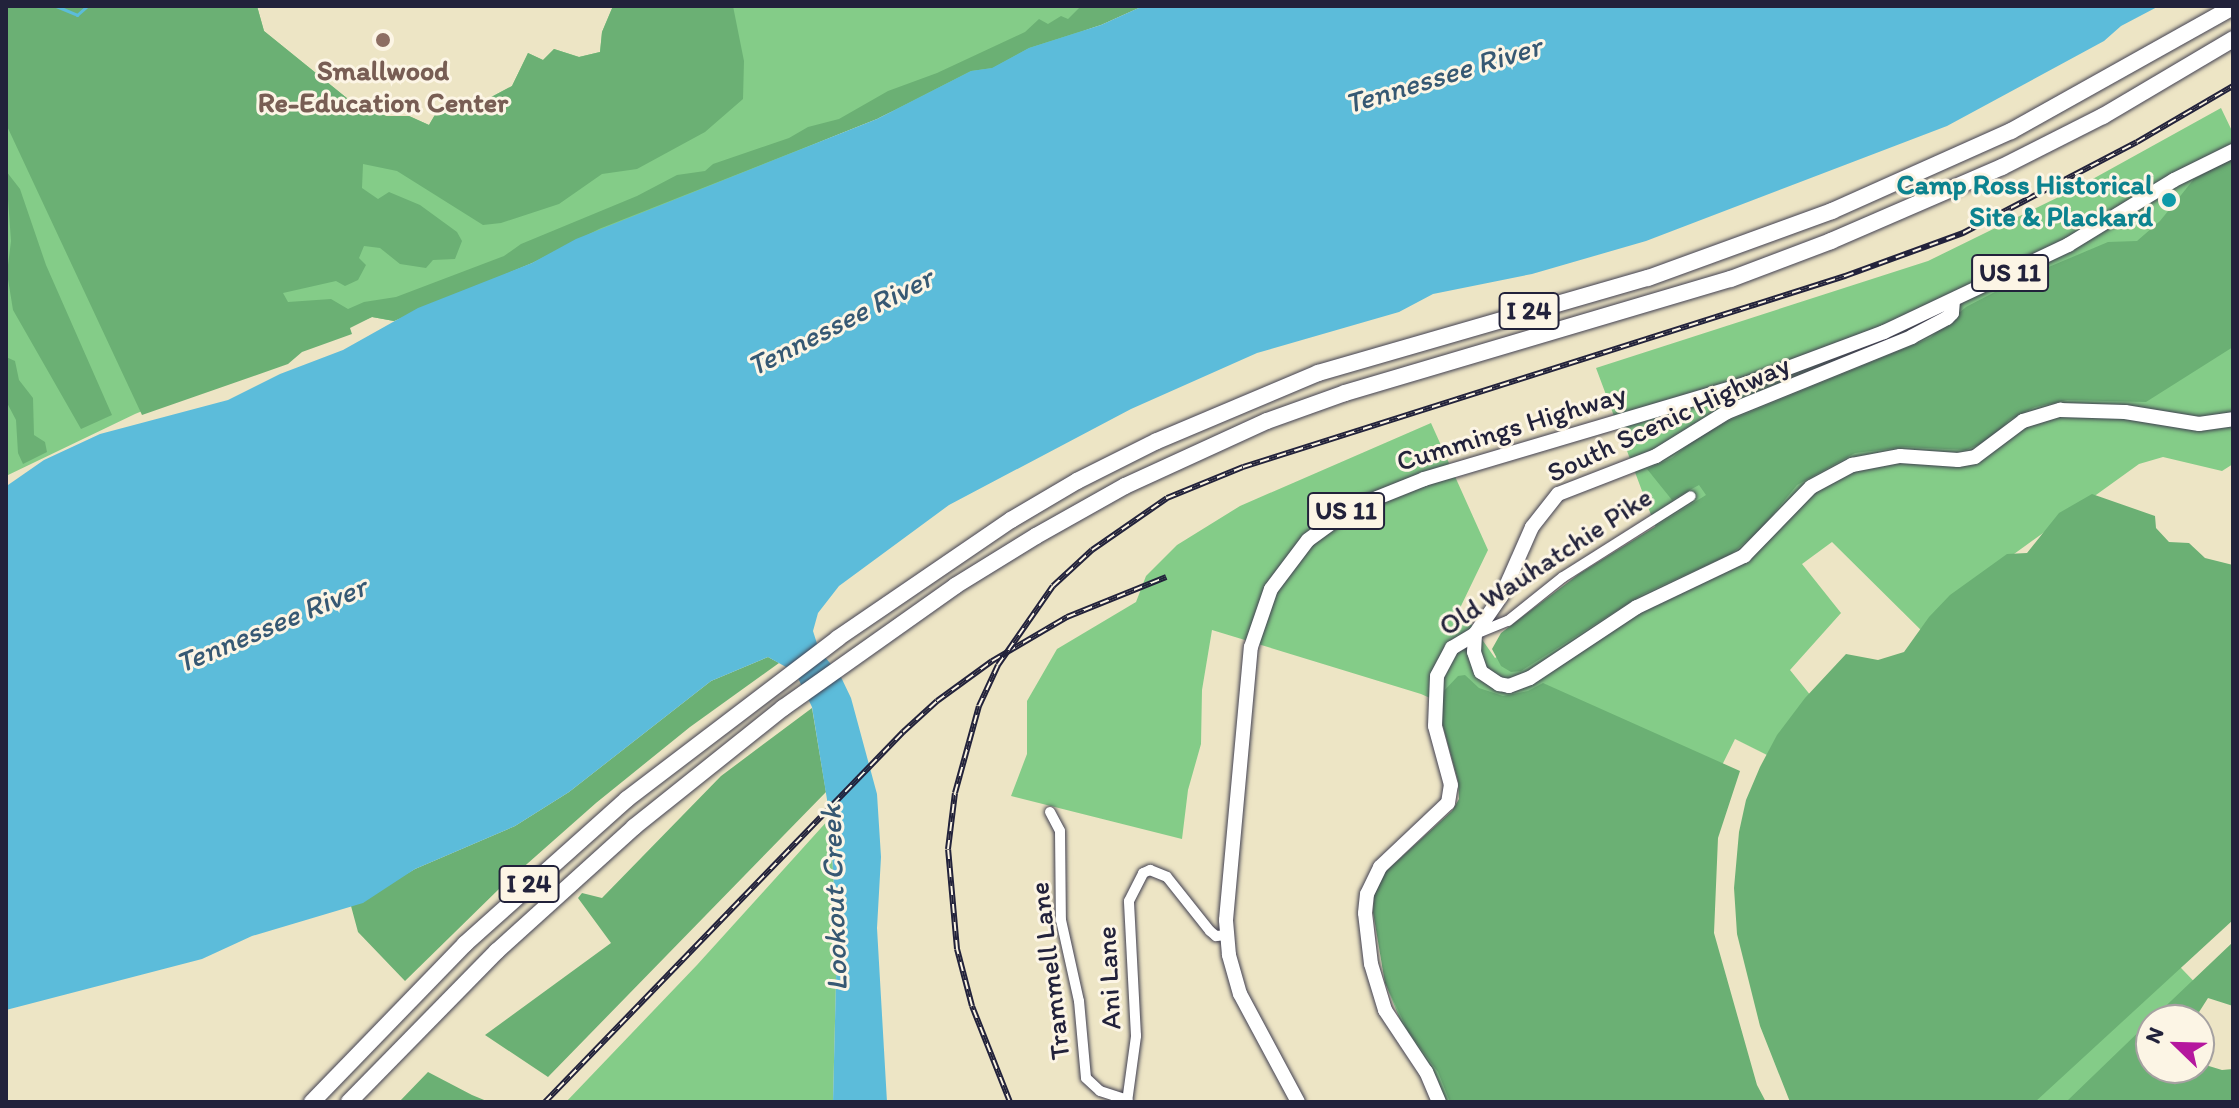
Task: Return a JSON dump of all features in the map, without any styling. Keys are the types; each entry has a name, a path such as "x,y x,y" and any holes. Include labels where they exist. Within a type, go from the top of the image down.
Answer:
{"highway":[{"name":"I 24","path":"312,1102 425,983 546,868 627,799 838,638 1011,520 1157,441 1318,373 1648,278 1832,211 1920,175 2024,124 2233,7"},
{"name":"I 24","path":"349,1102 435,1011 573,880 669,798 783,708 1036,536 1125,486 1204,448 1345,393 1628,312 1831,241 1937,197 2053,141 2233,39"}],"main road":[{"name":"Cummings Highway","path":"1298,1102 1240,994 1228,935 1230,869 1251,647 1271,589 1308,540 1337,517 1371,498 1459,467 1758,380 1884,332 2068,245 2174,180 2233,151"},
{"name":"South Scenic Highway","path":"1475,634 1502,595 1532,527 1558,494 1656,456 1727,412 1912,337 1947,318 1952,313 1953,301"},
{"path":"1475,634 1474,652 1481,672 1499,684 1520,683 1637,607 1744,556 1811,487 1865,460 1900,456 1958,460 1975,457 2023,421 2060,410 2125,412 2199,424 2233,419"},
{"name":"Old Wauhatchie Pike","path":"1439,1102 1426,1072 1396,1031 1385,1010 1371,964 1365,913 1367,894 1380,867 1448,803 1451,785 1435,726 1435,686 1446,654 1475,634"}],"street":[{"name":"Old Wauhatchie Pike","path":"1475,634 1508,621 1563,577 1691,496"},
{"name":"Trammell Lane","path":"1050,812 1060,831 1061,920 1079,1001 1086,1078 1100,1091 1127,1101"},
{"name":"Ani Lane","path":"1127,1101 1136,1036 1129,901 1143,873 1150,870 1167,877 1210,931 1216,936 1228,935"}],"green space":[{"path":"6,6 257,6 264,31 348,99 386,116 409,116 429,125 436,113 462,109 473,100 480,103 512,86 528,53 543,60 554,49 579,57 600,52 602,32 613,6 1143,6 394,321 372,317 135,414 6,476"},
{"path":"6,6 257,6 264,31 348,99 386,116 409,116 429,125 436,113 462,109 473,100 480,103 512,86 528,53 543,60 554,49 579,57 600,52 602,32 613,6 733,6 744,61 743,99 705,132 637,169 602,174 559,204 501,223 483,225 397,171 363,164 362,188 378,199 389,192 420,205 457,232 462,241 455,259 433,260 426,268 400,264 380,248 364,246 359,258 366,265 358,280 345,286 336,281 283,293 288,302 331,299 348,309 364,302 396,297 504,256 521,244 637,196 677,175 705,171 713,164 789,138 808,127 839,119 888,91 937,73 1025,32 1039,19 1048,24 1061,16 1068,19 1080,7 1143,6 1101,25 1029,48 993,68 971,71 877,119 599,229 532,263 394,321 372,317 350,328 352,334 302,352 288,364 142,415 6,124"},
{"path":"2221,108 2233,133 2233,464 2222,471 2163,457 2139,464 2014,554 1929,638 1832,542 1802,564 1841,613 1790,670 1850,744 2023,803 2206,994 2195,1004 2135,1004 2135,1060 2089,1102 1962,1102 1773,758 1735,739 1691,828 1653,1102 1445,1102 1437,1078 1406,1034 1388,990 1382,964 1463,796 1448,706 1421,694 1212,630 1202,690 1201,744 1188,790 1182,839 1011,796 1027,754 1027,701 1057,649 1136,602 1146,576 1177,545 1240,506 1431,423 1488,550 1460,608 1495,658 1666,555 1596,368 1928,261 2071,191"},
{"path":"2233,158 2233,347 2146,402 2067,400 2035,407 2009,420 1990,440 1966,450 1905,447 1855,453 1797,485 1760,530 1731,554 1643,594 1521,671 1511,672 1501,666 1492,649 1501,633 1579,574 1706,495 1699,485 1672,500 1647,469 1672,458 1694,440 1728,421 1930,338 1966,307 2018,280 2108,242 2137,241 2160,221 2194,179"},
{"path":"6,171 20,189 46,265 112,415 81,429 13,310 7,273 11,241"},
{"path":"6,357 15,361 19,380 33,398 34,435 45,442 47,452 23,464 18,453 16,420 6,401"},
{"path":"2092,494 2155,516 2156,528 2169,542 2189,543 2205,558 2233,565 2233,920 2142,1004 2135,1004 2135,1010 2035,1102 1790,1102 1760,1026 1737,934 1734,888 1739,832 1746,800 1760,767 1777,735 1805,698 1846,654 1878,660 1904,652 1929,617 1950,595 2007,554 2027,553 2059,513"},
{"path":"768,657 779,663 690,727 596,803 501,887 405,981 358,932 351,906 415,869 515,826 569,792 711,681"},
{"path":"1465,675 1479,688 1503,696 1528,691 1543,683 1740,771 1718,838 1714,933 1757,1085 1766,1102 1450,1102 1438,1072 1408,1031 1385,983 1373,912 1374,896 1384,873 1452,811 1459,799 1458,781 1441,719 1442,693 1458,676"},
{"path":"812,708 826,792 548,1077 485,1035 611,943 578,898 582,893 602,898 721,776"},
{"path":"830,818 837,941 833,1102 566,1102 697,965"},
{"path":"2233,942 2233,1006 2208,998 2204,1004 2168,1004"},
{"path":"2135,1035 2135,1084 2215,1084 2215,1068 2233,1069 2233,1102 2066,1102"},
{"path":"428,1072 472,1095 489,1102 399,1102"}],"water":[{"name":"Tennessee River","path":"1143,6 2159,6 2121,26 2104,41 1947,126 1646,241 1532,274 1433,294 1399,312 1257,353 1131,409 949,505 839,586 818,613 813,631 819,650 840,675 851,698 877,794 881,857 877,928 887,1102 833,1102 837,941 830,818 812,707 795,672 768,657 711,681 569,792 515,826 415,869 363,903 252,936 202,959 6,1010 8,485 44,460 100,434 228,400 280,374 343,350 418,308 532,263 576,239 877,119 971,71 992,68 1029,48 1101,25"}],"waterway":[{"path":"56,6 77,15 87,6"}],"railway":[{"path":"1010,1102 972,1006 957,949 948,849 955,793 979,706 998,665 1053,586 1092,550 1167,498 1243,467 1845,276 1963,233 2137,142 2233,86"},
{"path":"545,1102 903,732 937,701 992,661 1067,617 1166,577"}],"place":[{"name":"Smallwood Re-Education Center","path":"383,40"},
{"name":"Camp Ross Historical Site & Plackard","path":"2169,200"}],"water label":[{"name":"Lookout Creek","path":"834,898"}]}
